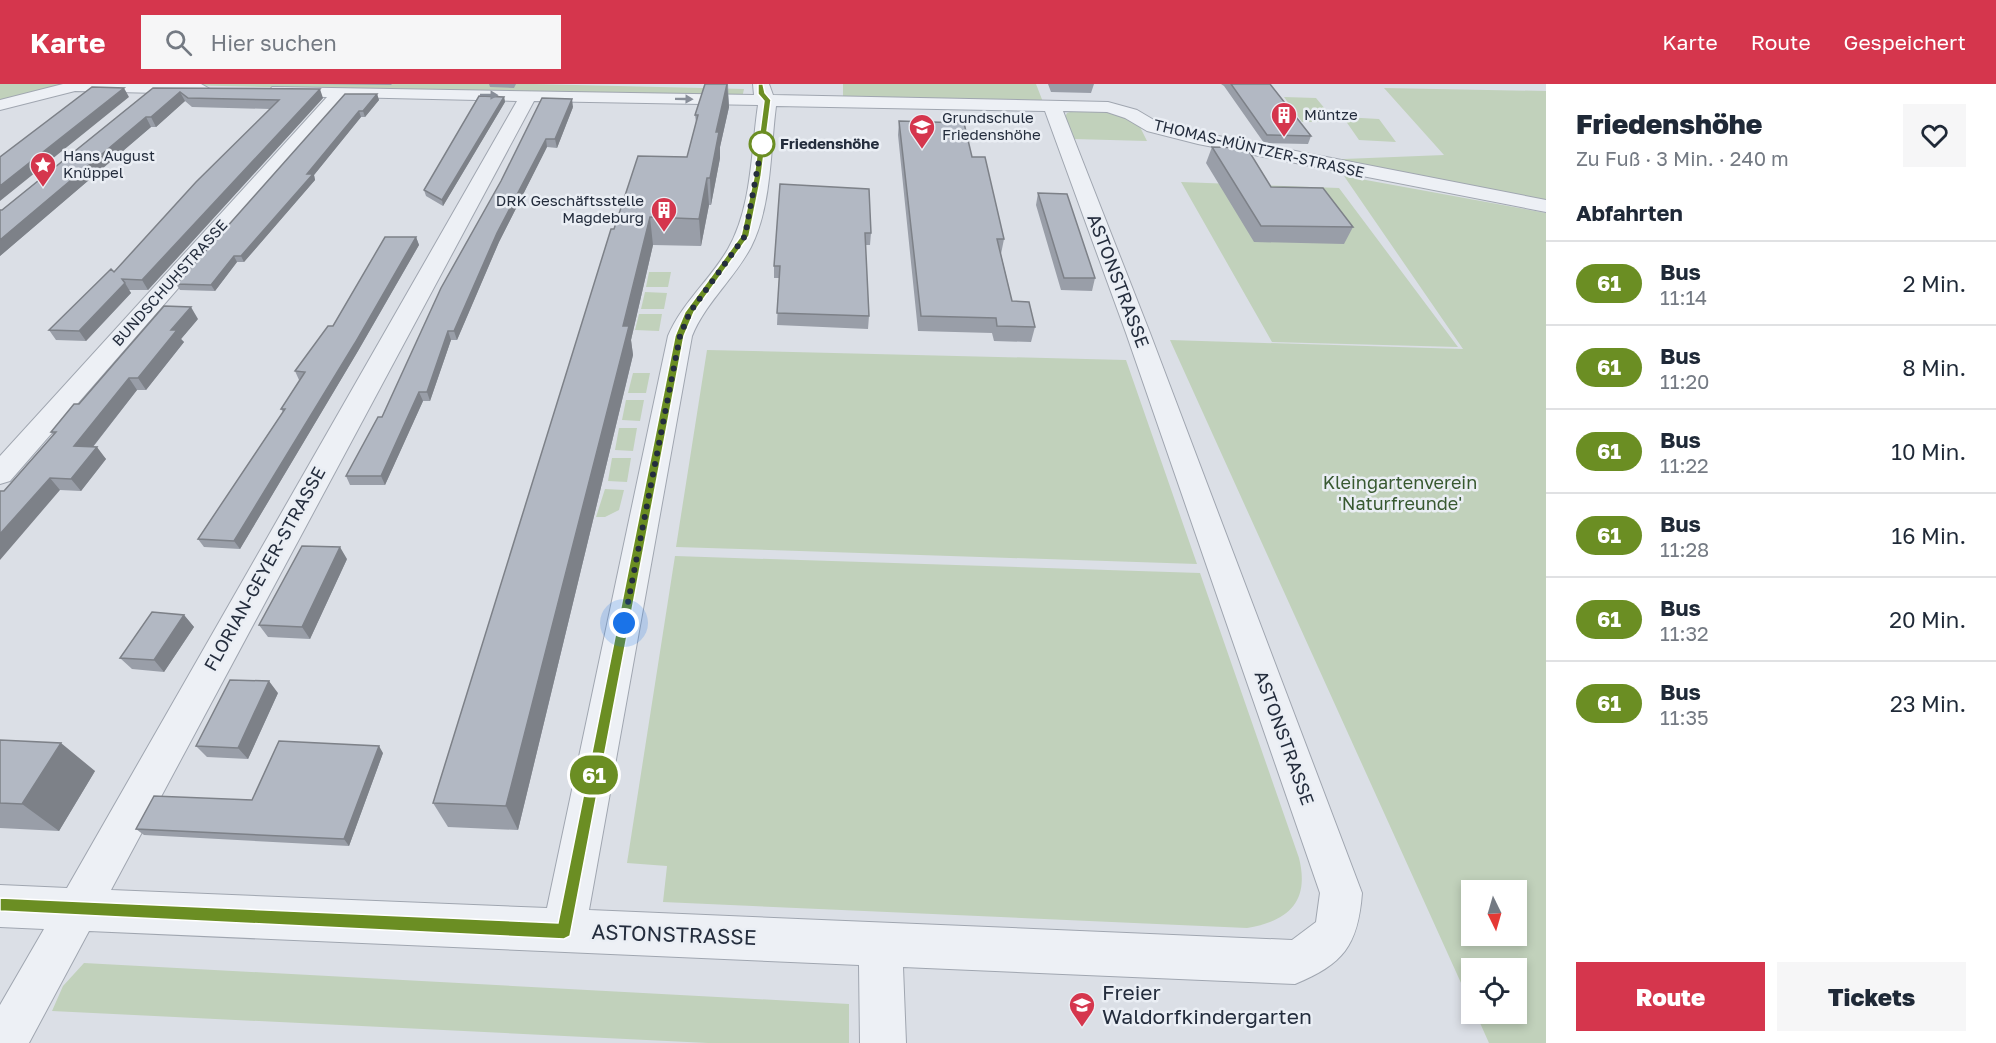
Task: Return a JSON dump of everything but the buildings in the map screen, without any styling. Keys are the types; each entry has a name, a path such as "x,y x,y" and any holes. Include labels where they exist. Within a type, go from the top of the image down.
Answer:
{"street":[{"name":"THOMAS-MÜNTZER-STRASSE","path":"635,84 1117,109 1153,127 1198,138 1546,206"},
{"path":"0,105 78,85 221,89"},
{"path":"130,108 154,88"},
{"name":"THOMAS-MÜNTZER-STRASSE","path":"266,90 528,96 763,90"},
{"path":"564,931 680,336 690,312 745,236 757,177 763,90"},
{"name":"BUNDSCHUHSTRASSE","path":"0,474 340,92"},
{"name":"FLORIAN-GEYER-STRASSE","path":"4,1043 76,909 528,96"},
{"name":"ASTONSTRASSE","path":"0,906 1295,962 1324,947 1338,926 1341,893 1138,333 1063,140 1053,107"},
{"path":"880,944 883,1043"}],"green space":[{"path":"0,84 76,84 0,102"},
{"path":"136,84 533,84 744,89 742,98"},
{"path":"843,84 1036,84 1043,102 843,97"},
{"path":"1384,88 1546,91 1546,201 1319,160 1444,155"},
{"path":"1284,97 1316,98 1336,122 1302,122"},
{"path":"1112,111 1137,121 1147,141 1073,139 1064,119 1067,113"},
{"path":"1343,117 1379,119 1396,142 1359,140"},
{"name":"Kleingartenverein 'Naturfreunde'","path":"1344,176 1546,213 1546,1043 1489,1043 1480,1024 1527,1024 1527,958 1461,958 1461,983 1170,340 1463,349"},
{"path":"1181,182 1339,188 1458,347 1272,342"},
{"path":"649,272 671,272 668,287 646,287"},
{"path":"645,292 667,293 664,309 641,309"},
{"path":"639,314 662,314 659,331 635,330"},
{"path":"707,350 1126,360 1197,564 676,547"},
{"path":"633,373 650,373 646,393 628,393"},
{"path":"626,400 644,400 640,421 622,420"},
{"path":"619,428 637,428 633,451 615,450"},
{"path":"612,458 631,458 627,482 608,481"},
{"path":"605,489 624,490 619,510 605,517 596,517"},
{"path":"675,556 1200,573 1299,858 1302,873 1298,898 1292,907 1274,920 1247,928 663,902 667,866 627,863"},
{"path":"84,963 849,1004 849,1043 708,1043 52,1011 63,986"}],"bus line":[{"name":"61","path":"0,906 564,931 680,336 690,312 745,236 757,177 768,100 762,94 761,84"}],"place":[{"name":"Müntze","path":"1284,138"},
{"name":"Friedenshöhe","path":"762,144"},
{"name":"Grundschule Friedenshöhe","path":"922,150"},
{"name":"Hans August Knüppel","path":"43,188"},
{"name":"DRK Geschäftsstelle Magdeburg","path":"664,233"},
{"name":"Freier Waldorfkindergarten","path":"1082,1028"}],"route":[{"path":"624,623 680,336 690,312 745,236 762,144"}]}
